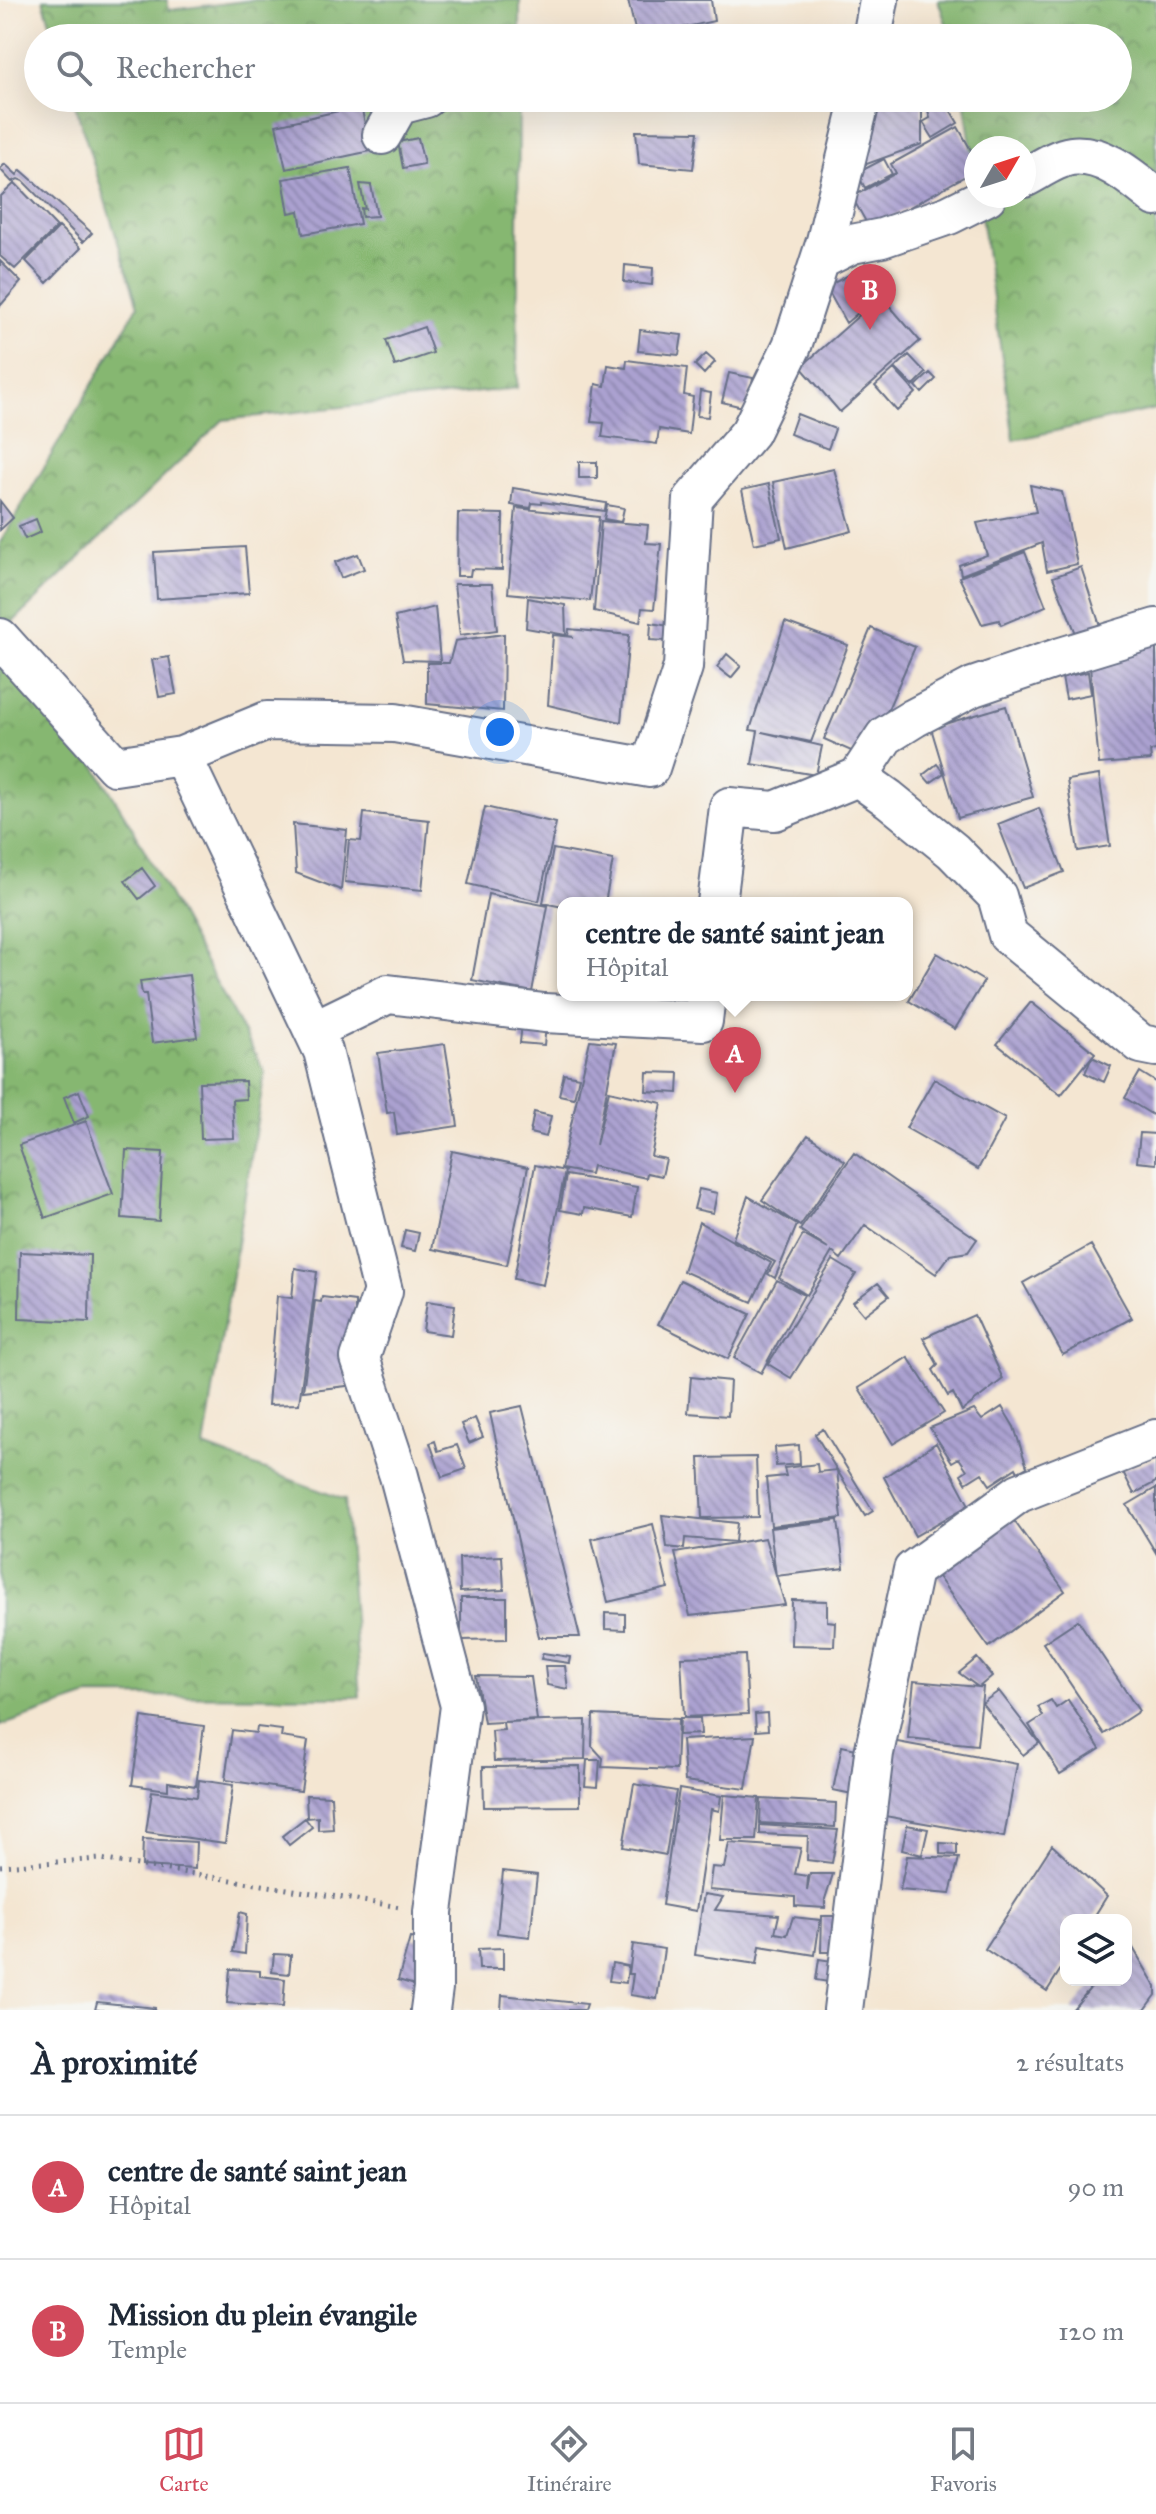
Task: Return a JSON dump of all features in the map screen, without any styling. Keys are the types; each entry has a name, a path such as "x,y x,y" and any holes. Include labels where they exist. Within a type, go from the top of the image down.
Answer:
{"street":[{"path":"875,24 879,0"},
{"path":"382,135 395,112"},
{"path":"0,638 115,766 182,756 267,721 395,723 650,768 683,667 693,499 750,432 792,346 820,260 857,112"},
{"path":"1036,172 1069,156 1096,158 1126,173 1156,197"},
{"path":"820,260 852,244 882,238 964,208"},
{"path":"718,897 729,807 775,811 858,777 885,736 973,687 1156,628"},
{"path":"182,756 323,1051 383,1291 360,1358 399,1476 460,1706 433,1912 430,2010"},
{"path":"858,777 953,851 997,896 1008,935 1141,1044 1156,1047"},
{"path":"314,1030 388,994 544,1013 703,1021 705,1001"},
{"path":"843,2010 874,1753 913,1570 1019,1493 1156,1439"}],"path":[{"path":"0,1866 100,1859 433,1912"}],"green space":[{"path":"43,0 167,0 169,10 254,0 520,0 520,24 51,24"},
{"path":"938,0 1156,0 1156,409 1014,440 980,208 1036,208 1036,136 970,136 966,112 1132,112 1132,24 946,24"},
{"path":"77,112 519,112 517,388 223,420 10,625 133,829 265,1072 204,1447 345,1500 360,1697 89,1696 0,1726 0,543 138,306"}],"building":[{"path":"628,0 711,0 714,21 700,24 634,24"},
{"path":"334,112 362,112 371,151 286,169 276,125"},
{"path":"872,112 922,112 922,144 864,165"},
{"path":"928,112 951,112 958,123 933,138 923,122 930,118"},
{"path":"958,127 964,138 964,177 870,229 852,197 896,173 891,164"},
{"path":"636,131 698,132 693,169 639,164"},
{"path":"418,138 424,164 403,168 398,142"},
{"path":"884,159 892,174 865,188 857,173"},
{"path":"5,164 17,175 21,170 92,233 83,242 23,181 18,179 12,182 0,169"},
{"path":"350,168 360,224 303,234 299,211 289,213 283,179"},
{"path":"15,183 57,227 15,269 0,256 0,197"},
{"path":"360,184 371,185 377,216 362,217 361,208 365,209"},
{"path":"59,227 81,248 47,283 26,261"},
{"path":"0,261 21,282 0,306"},
{"path":"625,265 653,268 652,285 624,282"},
{"path":"862,268 877,297 846,323 826,287"},
{"path":"881,296 920,341 840,412 801,367"},
{"path":"424,327 433,353 395,366 386,340"},
{"path":"640,330 682,335 679,355 638,351"},
{"path":"706,354 715,362 704,374 695,365"},
{"path":"909,355 926,373 913,386 895,368"},
{"path":"627,360 687,368 684,395 693,397 689,434 659,429 657,444 602,437 604,423 591,422 596,384 605,386 608,365 626,368"},
{"path":"894,369 916,393 897,411 875,386"},
{"path":"729,373 753,378 747,408 722,402"},
{"path":"930,373 936,379 922,393 916,386"},
{"path":"700,391 711,393 708,417 697,416"},
{"path":"797,414 835,429 828,449 790,434"},
{"path":"579,462 597,462 597,478 579,478"},
{"path":"834,469 852,531 787,548 773,482"},
{"path":"769,484 781,538 754,544 742,490"},
{"path":"1030,485 1062,492 1077,564 1047,571 1042,543 961,575 959,565 987,555 977,523 1036,512"},
{"path":"513,488 606,503 605,511 542,502 532,503 531,508 511,505"},
{"path":"0,501 13,518 0,530"},
{"path":"607,505 624,508 621,522 604,519"},
{"path":"516,508 599,517 590,601 508,593"},
{"path":"458,513 503,514 502,570 471,569 470,576 457,576"},
{"path":"36,519 41,532 25,539 19,526"},
{"path":"601,521 648,525 646,543 661,544 654,609 642,608 640,622 594,611"},
{"path":"245,547 249,593 157,599 154,552"},
{"path":"1025,552 1046,606 1001,625 999,620 982,624 959,577"},
{"path":"358,554 364,569 341,578 335,562"},
{"path":"1081,567 1102,632 1079,641 1053,577"},
{"path":"454,584 492,584 497,630 460,635"},
{"path":"528,598 565,605 566,635 526,628"},
{"path":"435,607 440,661 403,660 395,617"},
{"path":"785,622 848,645 811,742 762,732 822,746 816,775 752,764 758,731 750,730"},
{"path":"651,623 669,626 667,641 650,640"},
{"path":"871,628 915,647 867,758 824,739"},
{"path":"569,629 629,635 621,722 548,705 553,635 574,637 568,636"},
{"path":"504,634 503,711 427,704 427,663 449,663 455,641"},
{"path":"1156,642 1156,750 1150,751 1151,760 1099,764 1089,655"},
{"path":"727,654 741,666 731,678 717,667"},
{"path":"169,657 176,694 159,697 152,660"},
{"path":"1088,672 1091,694 1066,699 1062,677"},
{"path":"1006,706 1033,797 958,818 931,728"},
{"path":"937,764 944,773 930,783 923,775"},
{"path":"1099,775 1110,846 1078,851 1067,780"},
{"path":"485,807 556,823 539,901 468,884"},
{"path":"1039,808 1064,872 1023,888 998,824"},
{"path":"364,813 429,820 422,890 345,882 349,840 361,841"},
{"path":"293,824 347,830 341,890 296,873"},
{"path":"553,849 613,860 606,897 557,897 557,906 543,903"},
{"path":"142,868 155,886 139,899 125,881"},
{"path":"488,894 548,906 532,992 472,980"},
{"path":"937,953 984,981 955,1029 909,1001 913,1001 913,994"},
{"path":"189,975 197,1037 152,1043 146,994 142,994 140,981"},
{"path":"626,1001 662,1001 662,1006"},
{"path":"1031,1002 1095,1053 1061,1095 997,1044"},
{"path":"522,1023 546,1025 544,1045 520,1043"},
{"path":"590,1040 616,1043 596,1145 609,1091 662,1103 651,1156 666,1159 662,1176 647,1173 646,1178 592,1166 590,1174 561,1169"},
{"path":"445,1044 458,1126 397,1135 394,1112 387,1113 378,1053"},
{"path":"1092,1057 1111,1066 1104,1082 1085,1073"},
{"path":"647,1072 679,1073 678,1093 646,1091"},
{"path":"1140,1072 1156,1082 1156,1117 1125,1098"},
{"path":"564,1074 579,1077 574,1098 559,1095"},
{"path":"934,1079 1005,1119 978,1169 906,1128"},
{"path":"245,1081 246,1099 232,1100 234,1138 201,1139 199,1082"},
{"path":"79,1091 89,1116 74,1123 64,1097"},
{"path":"534,1112 551,1116 546,1137 530,1133"},
{"path":"86,1121 113,1194 45,1218 19,1145"},
{"path":"1140,1133 1156,1134 1156,1164 1137,1162"},
{"path":"808,1135 845,1161 800,1226 762,1200"},
{"path":"126,1150 163,1152 159,1221 122,1218"},
{"path":"452,1151 528,1167 507,1265 432,1249"},
{"path":"854,1153 977,1239 968,1252 950,1255 936,1274 865,1225 841,1259 832,1252 807,1295 779,1278 803,1235 828,1249 800,1230"},
{"path":"535,1165 565,1171 543,1285 514,1279"},
{"path":"566,1175 637,1187 632,1217 584,1208 583,1214 560,1210"},
{"path":"699,1189 717,1193 713,1213 694,1209"},
{"path":"748,1196 797,1225 775,1278 768,1274 775,1262 733,1239"},
{"path":"699,1222 771,1263 752,1302 683,1271"},
{"path":"405,1230 419,1233 415,1251 401,1248"},
{"path":"1091,1245 1132,1318 1063,1355 1023,1283"},
{"path":"20,1252 90,1255 89,1322 19,1319"},
{"path":"833,1260 856,1274 791,1378 768,1364"},
{"path":"295,1268 317,1272 299,1404 268,1405 277,1296 292,1298"},
{"path":"680,1280 750,1314 728,1359 658,1324"},
{"path":"777,1280 804,1295 761,1373 734,1358"},
{"path":"878,1283 889,1296 864,1315 853,1302"},
{"path":"322,1297 355,1301 355,1385 303,1391 315,1301 321,1302"},
{"path":"427,1301 455,1305 451,1335 423,1331"},
{"path":"974,1315 1003,1379 962,1411 953,1393 948,1396 933,1370 938,1365 923,1338"},
{"path":"908,1357 944,1413 893,1444 859,1388"},
{"path":"691,1377 730,1381 728,1416 688,1413"},
{"path":"522,1406 580,1637 539,1637 490,1413"},
{"path":"1002,1407 1014,1427 1027,1467 1018,1472 1016,1468 990,1485 982,1473 966,1483 961,1474 967,1470 959,1458 952,1462 930,1428 974,1410 982,1420"},
{"path":"475,1418 483,1437 469,1443 461,1424"},
{"path":"823,1429 873,1511 865,1516 815,1434"},
{"path":"435,1441 438,1451 457,1445 466,1469 442,1477 430,1443"},
{"path":"936,1443 969,1505 915,1536 884,1477"},
{"path":"799,1445 800,1464 776,1466 775,1447"},
{"path":"756,1457 758,1517 702,1518 699,1458"},
{"path":"1156,1459 1156,1482 1134,1494 1122,1470"},
{"path":"817,1464 818,1472 837,1470 842,1518 771,1526 766,1478 786,1476 784,1468"},
{"path":"1156,1488 1156,1553 1127,1505"},
{"path":"662,1515 737,1523 735,1542 685,1538 684,1549 667,1547"},
{"path":"1012,1518 1065,1591 989,1647 936,1574"},
{"path":"838,1520 844,1568 776,1576 770,1528"},
{"path":"653,1524 668,1588 608,1602 592,1539"},
{"path":"765,1538 785,1605 690,1616 675,1553"},
{"path":"502,1556 504,1590 460,1592 459,1558"},
{"path":"461,1598 507,1598 507,1639 461,1640"},
{"path":"792,1600 827,1601 827,1621 835,1622 834,1646 791,1645"},
{"path":"605,1613 625,1614 625,1630 605,1629"},
{"path":"1078,1620 1139,1711 1104,1734 1043,1643"},
{"path":"543,1653 570,1657 569,1663 541,1659"},
{"path":"745,1655 748,1714 684,1717 681,1657"},
{"path":"977,1658 992,1676 979,1687 983,1687 977,1745 908,1738 914,1681 978,1687 959,1673"},
{"path":"545,1666 565,1666 568,1689 547,1685"},
{"path":"476,1676 531,1677 537,1720 484,1723"},
{"path":"999,1691 1039,1743 1023,1755 982,1703"},
{"path":"1051,1700 1056,1708 1068,1700 1100,1749 1060,1774 1029,1725 1043,1716 1038,1707"},
{"path":"767,1713 768,1730 756,1731 755,1714"},
{"path":"593,1715 678,1719 676,1770 602,1767 603,1758 592,1746"},
{"path":"142,1717 204,1726 196,1786 168,1782 168,1790 132,1785"},
{"path":"680,1718 700,1718 701,1734 679,1735"},
{"path":"586,1720 585,1759 494,1761 492,1731 504,1730 503,1722"},
{"path":"257,1727 282,1730 281,1737 308,1741 301,1791 225,1780 232,1730 256,1733"},
{"path":"755,1736 746,1789 685,1781 682,1740"},
{"path":"892,1741 1017,1764 1004,1837 879,1815"},
{"path":"842,1746 871,1752 862,1796 833,1790"},
{"path":"587,1760 600,1760 598,1787 585,1786"},
{"path":"580,1766 580,1806 484,1807 483,1767"},
{"path":"199,1780 233,1785 225,1843 146,1832 152,1791 197,1797"},
{"path":"634,1784 676,1791 666,1855 623,1847"},
{"path":"679,1789 721,1796 719,1811 711,1809 696,1911 662,1905"},
{"path":"306,1795 331,1796 333,1829 318,1830 318,1817 307,1818"},
{"path":"724,1795 759,1798 756,1840 720,1840"},
{"path":"761,1799 836,1803 835,1827 760,1823"},
{"path":"305,1818 312,1827 289,1845 282,1836"},
{"path":"760,1825 838,1830 832,1863 807,1860 808,1836 760,1834"},
{"path":"907,1825 928,1829 922,1855 902,1850"},
{"path":"143,1839 196,1842 195,1869 142,1866"},
{"path":"729,1843 801,1848 795,1874 808,1876 807,1891 810,1874 833,1874 825,1908 795,1906 795,1897 709,1890 712,1867 724,1868"},
{"path":"940,1843 957,1844 957,1855 940,1854"},
{"path":"1052,1845 1107,1896 1096,1914 1060,1914 1060,1970 1047,1991 985,1949"},
{"path":"907,1856 959,1858 950,1894 900,1890"},
{"path":"503,1871 537,1875 530,1937 497,1933"},
{"path":"704,1894 723,1897 715,1910 779,1915 775,1933 787,1935 793,1917 820,1920 815,1955 760,1946 757,1964 695,1955"},
{"path":"240,1912 247,1914 245,1954 233,1952"},
{"path":"822,1916 842,1916 840,1952 821,1952"},
{"path":"410,1938 429,1941 425,1988 398,1980"},
{"path":"633,1944 664,1949 657,1999 630,1995"},
{"path":"1132,1946 1156,1987 1156,1995 1145,2010 1072,2010 1092,1986 1132,1986"},
{"path":"503,1948 503,1969 479,1969 478,1949"},
{"path":"274,1954 291,1955 289,1974 272,1972"},
{"path":"819,1959 845,1963 841,1984 816,1980"},
{"path":"612,1963 628,1966 626,1983 609,1981"},
{"path":"230,1969 260,1971 260,1976 285,1979 283,2007 227,2003"},
{"path":"502,1995 587,2004 585,2010 501,2010"},
{"path":"97,2002 155,2008 155,2010 95,2010"}],"place":[{"name":"Mission du plein évangile","path":"870,330"},
{"name":"centre de santé saint jean","path":"735,1093"}]}
